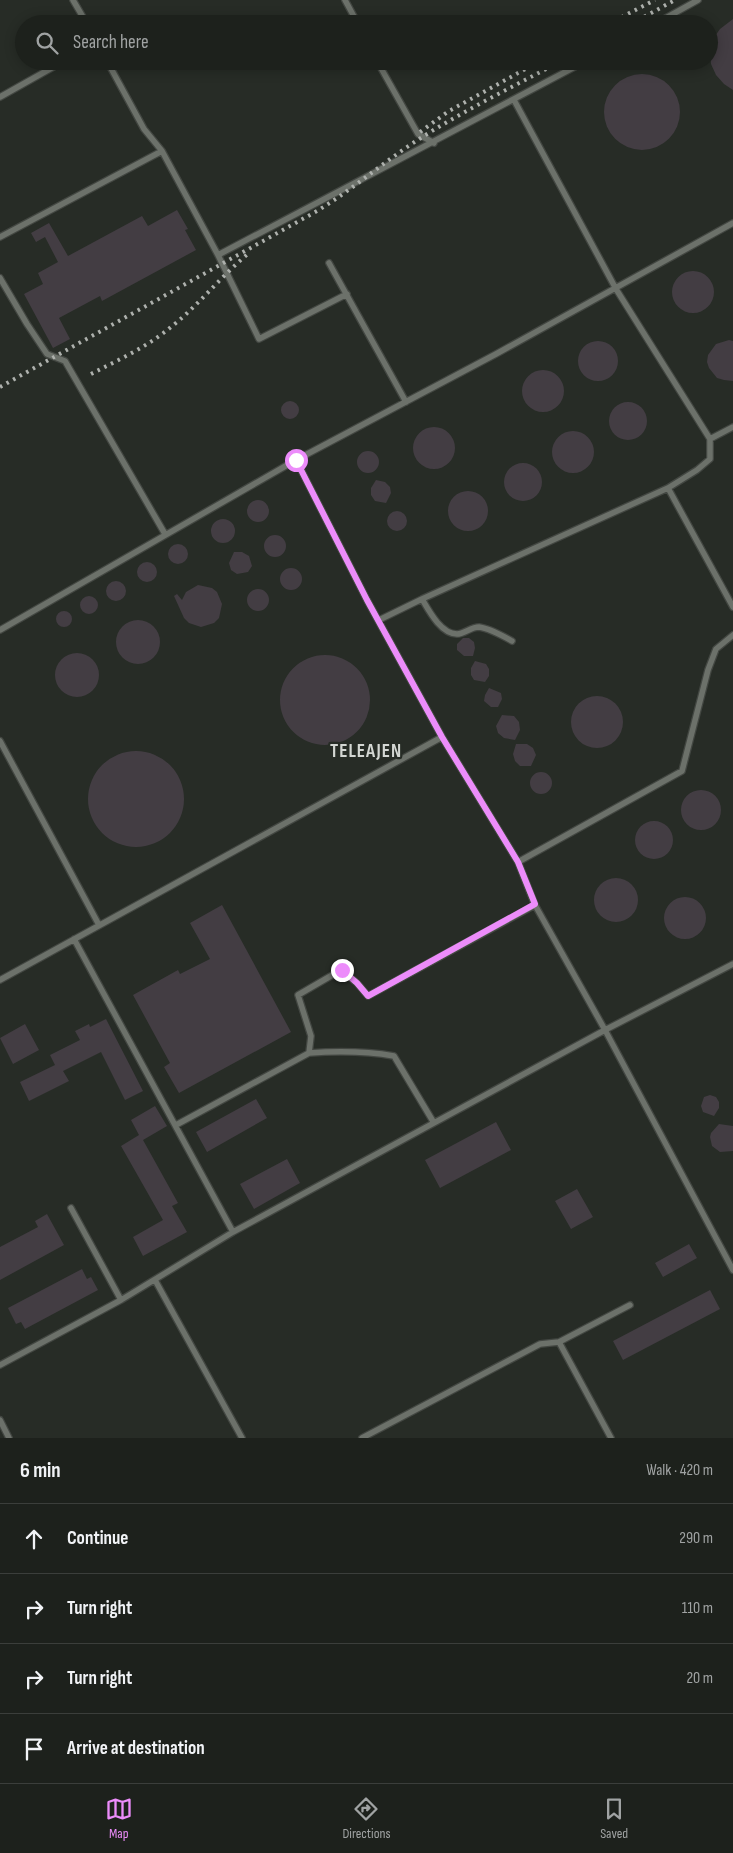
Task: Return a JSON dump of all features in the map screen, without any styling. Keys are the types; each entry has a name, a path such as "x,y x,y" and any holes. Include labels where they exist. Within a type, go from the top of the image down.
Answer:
{"lane":[{"path":"73,0 82,15"},
{"path":"345,0 353,15"},
{"path":"671,15 698,0"},
{"path":"0,96 48,70"},
{"path":"112,70 144,129 162,151 218,255 259,339 347,294"},
{"path":"382,70 418,134 434,143"},
{"path":"218,255 434,143 569,70"},
{"path":"379,620 668,488 697,470 710,459 710,439 616,289 514,100"},
{"path":"0,237 162,151"},
{"path":"0,630 296,460 616,289 733,223"},
{"path":"330,263 406,402"},
{"path":"0,278 47,354 65,361 165,534"},
{"path":"710,439 733,427"},
{"path":"296,460 442,737 518,862 535,904 605,1030 733,1270"},
{"path":"668,488 733,607"},
{"path":"422,599 436,620 445,630 451,633 458,635 480,627 512,641"},
{"path":"518,862 682,772 708,670 716,650 733,634"},
{"path":"0,980 442,737"},
{"path":"0,741 99,925"},
{"path":"309,1053 311,1036 298,995 342,970 368,996 535,904"},
{"path":"74,940 233,1232"},
{"path":"0,1365 121,1300 233,1232 605,1030 733,964"},
{"path":"176,1125 309,1053 368,1052 394,1056 434,1123"},
{"path":"71,1208 121,1300"},
{"path":"155,1280 242,1438"},
{"path":"362,1438 540,1344 559,1342 630,1305"},
{"path":"559,1342 611,1438"},
{"path":"0,1420 9,1438"}],"building":[{"path":"733,19 733,90 724,84 714,70 718,70 718,32"},
{"path":"642,74 657,77 669,85 677,97 680,112 677,127 669,139 657,147 642,150 627,147 615,139 607,127 604,112 607,97 615,85 627,77"},
{"path":"177,210 188,229 185,230 196,250 102,301 100,296 59,318 70,339 53,348 24,294 43,284 38,273 58,262 45,237 36,242 31,233 49,223 68,256 142,216 148,226"},
{"path":"693,271 708,277 714,292 708,307 693,313 678,307 672,292 678,277"},
{"path":"729,340 733,341 733,381 717,378 707,362 708,355 716,344"},
{"path":"602,341 609,344 615,350 618,361 617,369 609,378 602,381 594,381 587,378 579,369 578,357 581,350 590,342"},
{"path":"543,370 558,376 564,391 558,406 543,412 528,406 522,391 528,376"},
{"path":"286,401 294,401 299,406 297,417 286,419 281,414 281,406"},
{"path":"628,402 642,407 647,421 642,435 628,440 614,435 609,421 614,407"},
{"path":"438,427 446,430 452,436 455,448 452,460 446,466 430,469 422,466 416,460 413,444 416,436 422,430"},
{"path":"573,431 588,437 594,452 588,467 573,473 558,467 552,452 558,437"},
{"path":"368,451 376,454 379,462 376,470 368,473 360,470 357,462 360,454"},
{"path":"523,463 536,469 542,482 536,495 523,501 510,495 504,482 510,469"},
{"path":"376,480 385,482 390,487 391,493 386,503 375,501 371,495 371,488"},
{"path":"468,491 482,497 488,511 482,525 468,531 454,525 448,511 454,497"},
{"path":"258,500 266,503 269,511 266,519 258,522 250,519 247,511 250,503"},
{"path":"397,511 404,514 407,521 404,528 397,531 390,528 387,521 390,514"},
{"path":"223,519 231,523 235,531 231,539 223,543 215,539 211,531 215,523"},
{"path":"275,535 283,538 286,546 283,554 275,557 267,554 264,546 267,538"},
{"path":"178,544 185,547 188,554 185,561 178,564 171,561 168,554 171,547"},
{"path":"234,552 242,552 249,556 252,566 248,572 237,574 231,570 229,563"},
{"path":"147,562 154,565 157,572 154,579 147,582 140,579 137,572 140,565"},
{"path":"291,568 299,571 302,579 299,587 291,590 283,587 280,579 283,571"},
{"path":"116,581 123,584 126,591 123,598 116,601 109,598 106,591 109,584"},
{"path":"198,585 212,588 217,592 222,604 219,618 214,623 201,627 189,623 184,618 174,596 177,594 182,600 186,592"},
{"path":"258,589 266,592 269,600 266,608 258,611 250,608 247,600 250,592"},
{"path":"89,596 95,599 98,605 95,611 89,614 83,611 80,605 83,599"},
{"path":"64,611 72,619 64,627 56,619"},
{"path":"138,620 150,624 156,630 160,642 156,654 150,660 138,664 126,660 120,654 116,642 120,630 126,624"},
{"path":"463,638 469,638 474,642 473,656 464,656 457,650 457,644"},
{"path":"77,653 89,657 95,663 99,675 95,687 89,693 77,697 65,693 59,687 55,675 59,663 65,657"},
{"path":"325,655 342,658 357,668 367,683 370,700 367,717 357,732 342,742 325,745 308,742 293,732 283,717 280,700 283,683 293,668 308,658"},
{"path":"475,661 486,664 489,669 489,676 485,682 474,680 471,675 471,668"},
{"path":"489,688 501,693 502,699 498,707 491,707 484,701"},
{"path":"592,696 602,696 616,703 623,717 623,727 616,741 602,748 592,748 582,744 575,737 571,727 571,717 575,707 582,700"},
{"path":"502,715 514,716 519,722 520,730 515,740 504,738 498,733 496,726"},
{"path":"516,744 527,744 533,748 536,755 531,766 520,766 515,761 513,754"},
{"path":"136,751 154,755 170,765 180,781 184,799 180,817 170,833 154,843 136,847 118,843 102,833 92,817 88,799 92,781 102,765 118,755"},
{"path":"541,772 549,775 552,783 549,791 541,794 533,791 530,783 533,775"},
{"path":"705,790 712,793 718,799 721,810 720,818 712,827 705,830 697,830 690,827 682,818 681,806 684,799 693,791"},
{"path":"654,821 668,826 673,840 668,854 654,859 640,854 635,840 640,826"},
{"path":"616,878 628,882 634,888 638,900 634,912 628,918 616,922 604,918 598,912 594,900 598,888 604,882"},
{"path":"689,897 697,900 703,906 706,918 703,930 697,936 681,939 673,936 667,930 664,914 667,906 673,900"},
{"path":"222,905 291,1032 179,1093 164,1067 170,1063 133,995 178,970 180,974 210,959 190,923"},
{"path":"106,1019 143,1091 125,1100 101,1052 63,1071 69,1081 29,1101 20,1082 55,1065 50,1055 80,1040 75,1031 89,1024 90,1027"},
{"path":"25,1024 39,1050 13,1064 0,1038"},
{"path":"710,1095 716,1097 719,1102 719,1108 714,1116 703,1112 701,1106 704,1097"},
{"path":"256,1099 267,1118 207,1152 196,1132"},
{"path":"155,1106 167,1126 143,1140 178,1203 172,1206 187,1232 143,1256 133,1237 163,1220 121,1146 139,1135 131,1120"},
{"path":"496,1122 511,1150 440,1188 425,1160"},
{"path":"719,1124 733,1126 733,1151 720,1152 712,1146 711,1133"},
{"path":"287,1159 300,1183 254,1209 240,1184"},
{"path":"577,1189 593,1217 571,1229 555,1201"},
{"path":"47,1214 64,1245 0,1280 0,1247 38,1227 35,1221"},
{"path":"689,1244 697,1258 663,1277 655,1263"},
{"path":"82,1269 87,1279 91,1277 98,1290 25,1329 21,1322 16,1324 8,1308"},
{"path":"710,1290 720,1309 623,1360 613,1341"}],"railway":[{"path":"626,15 655,0"},
{"path":"648,15 675,0"},
{"path":"420,132 449,111 524,70"},
{"path":"0,387 317,211 428,133 544,70"},
{"path":"91,374 132,353 162,334 249,253"}],"district":[{"name":"TELEAJEN","path":"366,751"}],"route":[{"path":"296,460 367,600 442,737 518,862 535,904 368,996 342,970"}]}
